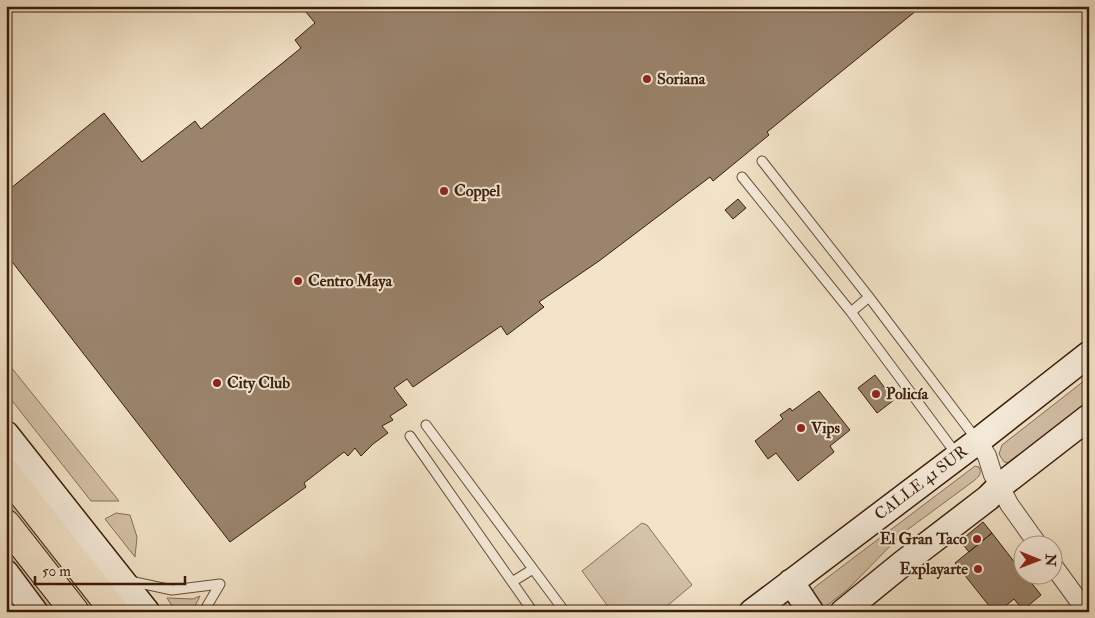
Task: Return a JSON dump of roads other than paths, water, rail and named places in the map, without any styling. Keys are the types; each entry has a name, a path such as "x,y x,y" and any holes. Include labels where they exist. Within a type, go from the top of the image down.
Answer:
{"highway":[{"path":"6,473 114,612"},
{"path":"6,524 75,612"}],"main road":[{"name":"CALLE 41 SUR","path":"752,612 978,441 1089,354"},
{"path":"843,612 1089,416"},
{"path":"6,434 147,612"},
{"path":"6,573 35,612"},
{"path":"791,582 811,612"}],"street":[{"path":"978,441 987,456 992,475 1000,486 1008,504 1032,536"},
{"path":"1062,578 1087,612"}],"lane":[{"path":"762,161 869,297 978,441"},
{"path":"742,177 851,312 958,456"},
{"path":"851,312 869,297"},
{"path":"426,424 565,612"},
{"path":"410,436 533,612"},
{"path":"512,582 533,569"},
{"path":"121,578 172,590 220,584 207,606 206,612"}],"place":[{"name":"Soriana","path":"647,79"},
{"name":"Coppel","path":"444,191"},
{"name":"Centro Maya","path":"298,281"},
{"name":"City Club","path":"217,383"},
{"name":"Policía","path":"876,394"},
{"name":"Vips","path":"801,428"},
{"name":"El Gran Taco","path":"977,539"},
{"name":"Explayarte","path":"978,569"}]}
